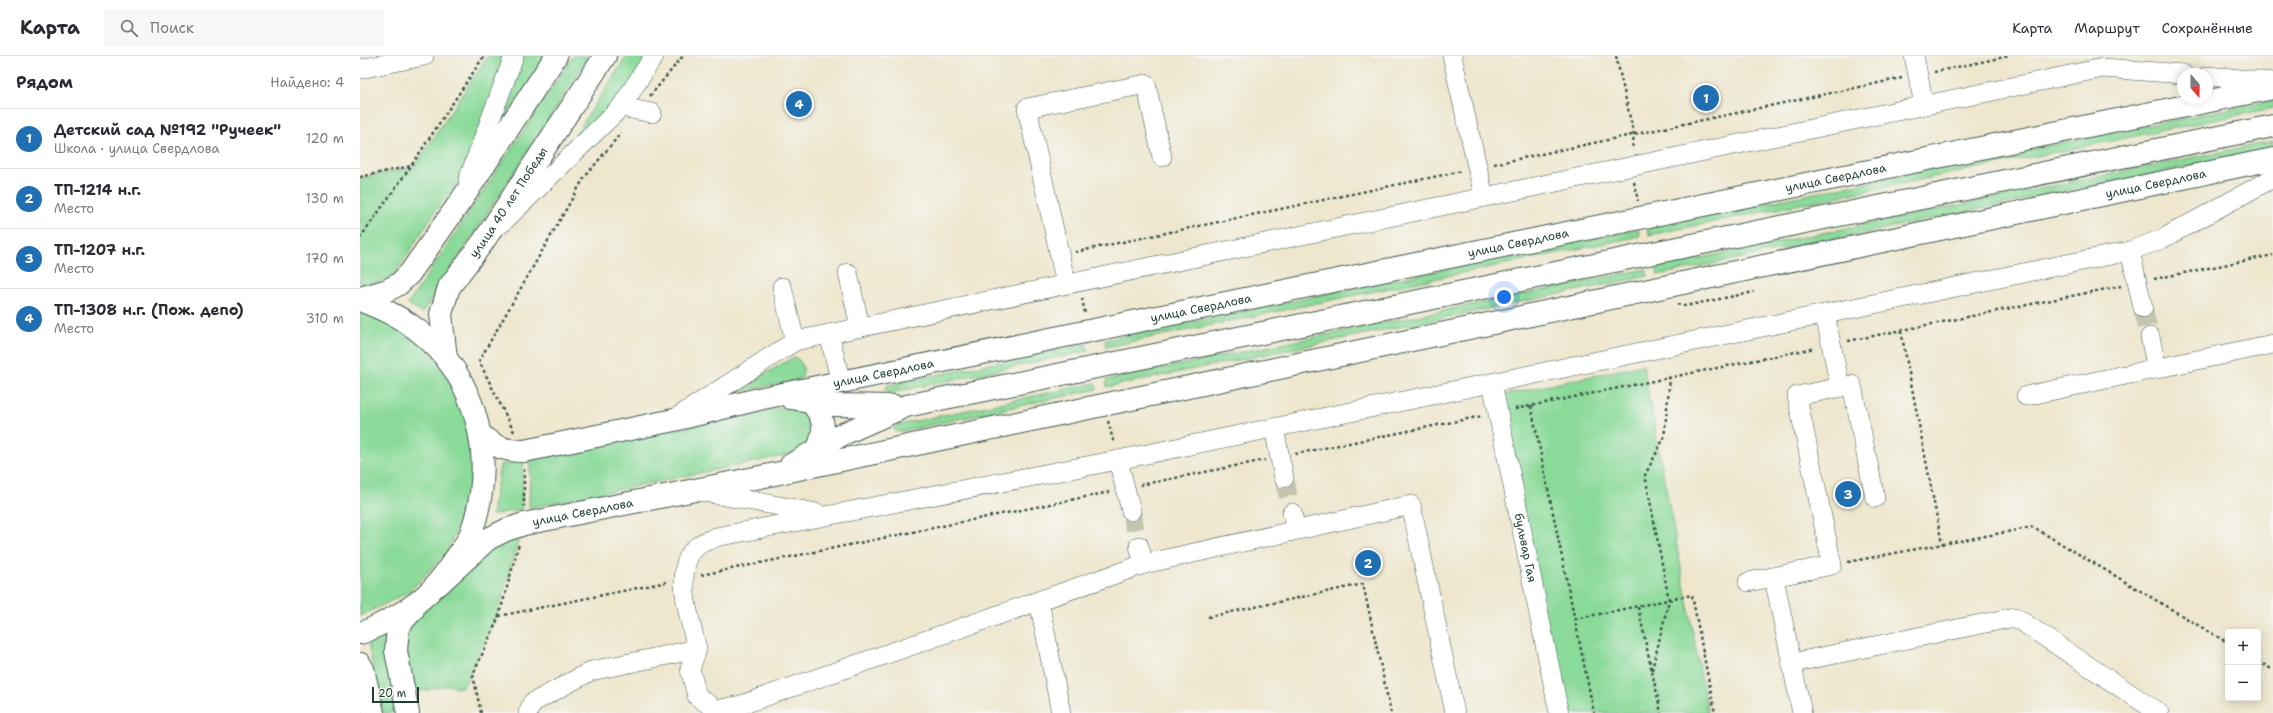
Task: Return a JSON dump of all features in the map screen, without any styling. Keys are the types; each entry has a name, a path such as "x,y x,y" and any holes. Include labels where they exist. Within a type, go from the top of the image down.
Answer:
{"main road":[{"path":"360,299 388,290 399,284 414,267 460,202 556,56"},
{"name":"улица 40 лет Победы","path":"446,358 441,314 449,288 483,242 605,56"},
{"name":"улица Свердлова","path":"481,435 493,445 508,451 524,451 674,420 763,398 2273,88"},
{"name":"улица Свердлова","path":"770,475 808,457 818,448 868,421 906,406 2273,126"},
{"name":"улица Свердлова","path":"438,585 488,539 506,530 524,524 770,475 2273,159"},
{"path":"360,299 387,311 417,329 446,358 469,396 481,435 483,485 470,534 438,585 398,626 396,651 408,713"},
{"name":"улица Свердлова","path":"763,398 796,397 834,405 906,406"},
{"path":"809,400 818,409 823,423 824,435 818,448"},
{"path":"360,633 409,610 422,600"},
{"path":"360,664 363,669 372,713"}],"street":[{"path":"360,69 424,56"},
{"path":"460,202 514,56"},
{"path":"483,242 621,107 654,56"},
{"path":"1452,56 1484,197"},
{"path":"1914,56 1924,105"},
{"path":"674,420 795,341 2103,68 2177,74"},
{"path":"2213,77 2273,82"},
{"path":"1072,283 1059,255 1027,108 1146,84 1162,157"},
{"path":"621,107 652,113"},
{"path":"1455,713 1411,505 1294,522 1141,555 1039,601 741,705 716,710 697,696 690,669 697,649 683,578 686,562 699,545 716,537 1118,460 2130,251 2162,239 2273,178"},
{"path":"2130,251 2143,308"},
{"path":"848,273 860,327"},
{"path":"782,286 795,341"},
{"path":"1825,314 1840,387"},
{"path":"830,334 841,383"},
{"path":"2150,337 2157,369"},
{"path":"2026,396 2273,344"},
{"name":"бульвар Гая","path":"1492,383 1559,713"},
{"path":"1748,582 1774,578 1832,565 1797,396 1852,385 1875,498"},
{"path":"1274,428 1284,478"},
{"path":"1118,460 1131,511"},
{"path":"695,490 828,515"},
{"path":"1774,578 1802,713"},
{"path":"1039,601 1061,713"},
{"path":"1792,663 2015,617 2159,713"},
{"path":"528,713 532,703 591,670 697,649"}],"path":[{"path":"360,238 411,166 484,56"},
{"path":"1616,56 1634,135"},
{"path":"1059,255 2008,56"},
{"path":"360,177 411,166"},
{"path":"481,713 473,675 499,616 524,524 524,451 479,362 584,178"},
{"path":"499,616 2273,255"},
{"path":"1072,283 1086,316"},
{"path":"1671,302 1685,306 1754,292"},
{"path":"1901,331 1942,544"},
{"path":"1652,670 1670,600 1645,475 1664,438 1670,378"},
{"path":"1531,406 1594,713"},
{"path":"1106,415 1118,460"},
{"path":"1832,565 2033,527 2225,641"},
{"path":"1208,617 1363,584 1391,713"},
{"path":"1575,619 1692,596 1715,713"},
{"path":"1638,607 1661,713"},
{"path":"2261,663 2273,670"}],"green space":[{"path":"488,56 505,56 465,174 438,207 393,277 369,285 360,283 360,178 414,167"},
{"path":"522,56 547,56 496,132"},
{"path":"573,56 590,56 422,313 408,304"},
{"path":"627,56 651,56 624,97 554,167"},
{"path":"2273,100 2273,108 1649,235 1647,227"},
{"path":"2273,141 2273,149 1658,275 1656,267"},
{"path":"1638,229 1640,236 1106,347 1105,340"},
{"path":"1646,269 1648,276 1107,387 1106,380"},
{"path":"360,306 406,329 441,362 465,404 475,452 469,505 446,553 409,592 360,616"},
{"path":"1086,344 1088,351 890,393 885,391 884,388 888,385"},
{"path":"794,357 800,361 803,366 801,379 740,392 739,389"},
{"path":"1643,365 1708,713 1565,713 1499,396"},
{"path":"1095,383 1097,389 899,432 894,431 893,428 897,425"},
{"path":"799,404 807,408 818,432 802,452 529,508 530,459"},
{"path":"523,460 522,509 492,515 500,465"},
{"path":"520,534 497,615 465,683 462,687 455,688 450,685 412,693 405,637 412,621 476,553"},
{"path":"384,636 400,713 383,713 367,639"}],"tunnel":[{"path":"2143,308 2150,337"},
{"path":"1284,478 1292,513"},
{"path":"1131,511 1139,546"}],"place":[{"name":"Детский сад №192 \"Ручеек\"","path":"1706,98"},
{"name":"ТП-1308 н.г. (Пож. депо)","path":"799,104"},
{"name":"ТП-1207 н.г.","path":"1848,494"},
{"name":"ТП-1214 н.г.","path":"1368,563"}]}
